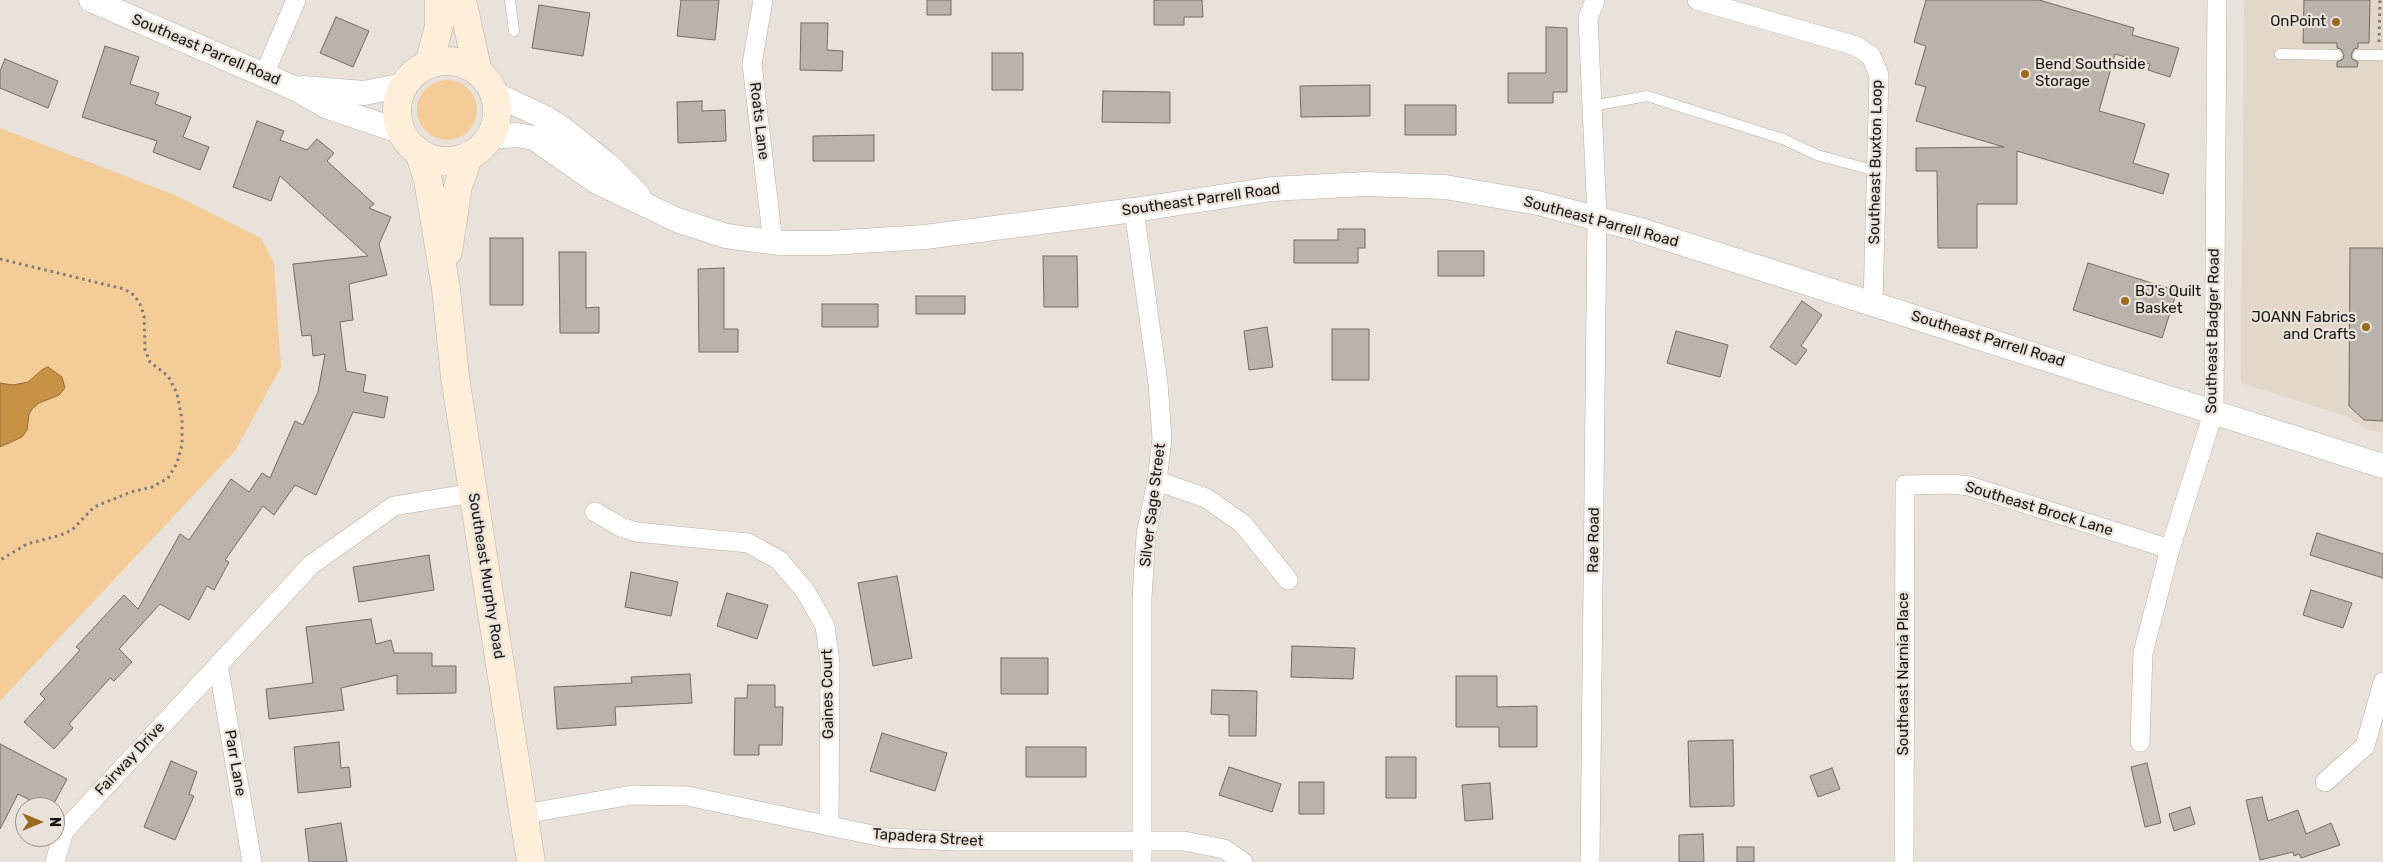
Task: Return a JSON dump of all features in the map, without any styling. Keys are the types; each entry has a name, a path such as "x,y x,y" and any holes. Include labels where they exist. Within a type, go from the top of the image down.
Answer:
{"main road":[{"path":"429,64 439,26 439,0"},
{"path":"462,0 478,72"},
{"path":"454,62 478,72 485,79 493,93 497,113 489,137 469,156 446,160 432,158 420,152 408,141 402,132 398,118 398,103 404,85 413,74 429,64 454,62"},
{"name":"Southeast Murphy Road","path":"420,152 428,180 446,289 455,377 531,862"},
{"name":"Southeast Murphy Road","path":"446,289 454,206 461,175 469,156"}],"street":[{"name":"Southeast Parrell Road","path":"91,0 294,88 328,107 402,132"},
{"path":"264,75 296,0"},
{"name":"Roats Lane","path":"763,0 752,64 773,243"},
{"path":"1595,0 1588,18 1598,218"},
{"name":"Southeast Buxton Loop","path":"1697,0 1856,46 1871,56 1879,75 1873,303"},
{"name":"Southeast Badger Road","path":"2140,742 2142,653 2170,549 2214,411 2217,0"},
{"name":"Southeast Parrell Road","path":"294,88 364,93 404,85"},
{"name":"Southeast Parrell Road","path":"493,93 546,118 563,129 604,162 646,204"},
{"name":"Southeast Parrell Road","path":"489,137 516,134 538,140 597,182 677,220 733,237 773,243 829,243 926,237 1134,210 1272,189 1366,184 1445,187 1538,203 1598,218 1873,303 2383,466"},
{"name":"Silver Sage Street","path":"1134,210 1158,383 1162,438 1157,481 1146,535 1142,598 1142,862"},
{"name":"Rae Road","path":"1590,862 1598,218"},
{"path":"1157,481 1206,498 1243,524 1288,580"},
{"name":"Southeast Brock Lane","path":"1905,485 1951,484 1969,486 2170,549"},
{"name":"Southeast Narnia Place","path":"1904,862 1905,485"},
{"name":"Fairway Drive","path":"55,862 64,831 311,565 394,506 473,493"},
{"name":"Gaines Court","path":"595,512 621,527 636,532 748,543 779,560 806,592 824,626 830,663 829,826"},
{"name":"Parr Lane","path":"218,664 252,862"},
{"path":"2325,782 2365,746 2383,682"},
{"name":"Tapadera Street","path":"524,814 632,795 687,796 887,838 957,842 1184,842 1224,849 1243,862"}],"lane":[{"path":"510,0 514,31"},
{"path":"2280,54 2336,55"},
{"path":"2358,55 2383,55"},
{"path":"1592,106 1647,96 1783,139 1817,156 1876,171"}],"path":[{"path":"2379,45 2380,0"},
{"path":"0,260 124,289 134,295 142,306 145,350 150,362 168,376 177,393 182,420 182,445 177,463 168,478 152,487 124,495 94,507 72,530 28,544 0,560"}],"shaded area":[{"path":"2244,0 2383,0 2383,433 2365,429 2346,416 2241,383"},
{"path":"447,80 459,82 472,93 477,110 475,122 464,135 447,140 435,138 422,127 417,110 419,98 430,85"},
{"path":"0,128 175,195 261,238 274,263 281,367 235,451 0,701"},
{"path":"48,367 62,377 65,388 59,395 39,403 32,409 29,414 27,430 22,437 0,447 0,383 13,385 28,382"}],"building":[{"path":"681,0 719,0 715,40 677,36"},
{"path":"927,0 951,0 951,15 927,15"},
{"path":"1154,0 1202,0 1203,17 1184,17 1184,25 1154,25"},
{"path":"1926,0 2039,0 2134,28 2132,35 2179,48 2170,77 2148,70 2150,64 2115,54 2099,111 2145,124 2133,163 2169,174 2163,194 2017,151 2017,204 1977,204 1977,248 1938,248 1937,171 1916,171 1916,148 2004,147 1916,121 1926,87 1915,84 1926,46 1914,42"},
{"name":"OnPoint","path":"2304,0 2370,0 2369,43 2358,43 2358,48 2354,49 2351,55 2352,59 2358,62 2357,67 2337,67 2337,62 2343,59 2344,55 2341,49 2337,48 2337,43 2303,43"},
{"path":"539,5 590,13 583,56 532,48"},
{"path":"336,17 369,31 353,67 320,53"},
{"path":"801,23 828,23 827,50 843,51 842,71 800,70"},
{"path":"1546,27 1567,28 1567,92 1553,92 1553,103 1508,103 1508,73 1546,73"},
{"path":"105,46 139,57 130,84 159,93 155,104 191,117 183,137 209,147 200,170 153,152 157,141 82,117"},
{"path":"992,53 1023,53 1023,90 992,90"},
{"path":"5,59 58,81 48,108 0,88 0,71"},
{"path":"1370,85 1370,116 1301,117 1300,86"},
{"path":"1103,91 1170,92 1170,123 1102,122"},
{"path":"702,101 702,111 725,110 726,141 678,143 677,102"},
{"path":"1405,105 1456,105 1456,135 1405,135"},
{"path":"257,121 284,131 280,140 307,150 317,139 334,153 327,161 374,204 369,208 391,217 379,244 387,275 349,284 353,320 340,322 346,371 366,375 363,392 388,397 384,418 353,412 316,495 295,485 274,515 263,506 225,560 229,562 214,590 207,586 189,620 160,604 119,649 132,662 114,681 110,678 69,724 73,728 54,749 24,722 45,699 40,694 80,650 76,647 124,595 138,609 180,534 189,540 231,479 249,492 262,473 270,478 295,421 303,425 318,392 325,354 313,356 311,335 302,336 293,264 368,256 280,176 271,201 233,187"},
{"path":"874,135 874,161 813,161 813,136"},
{"path":"1338,229 1365,229 1365,248 1358,248 1358,263 1294,263 1294,240 1338,240"},
{"path":"490,238 523,238 523,305 490,305"},
{"name":"JOANN Fabrics and Crafts","path":"2350,248 2383,248 2383,421 2364,420 2349,406"},
{"path":"1438,251 1484,251 1484,276 1438,276"},
{"path":"559,252 586,252 586,308 599,307 599,333 560,333"},
{"path":"1043,256 1077,256 1078,307 1044,307"},
{"name":"BJ's Quilt Basket","path":"2088,263 2177,291 2162,338 2073,310"},
{"path":"724,268 724,329 738,329 738,352 699,352 698,269"},
{"path":"916,296 965,296 965,314 916,314"},
{"path":"1802,301 1822,315 1801,346 1807,350 1796,365 1770,347"},
{"path":"822,304 878,304 878,327 822,327"},
{"path":"1267,327 1273,367 1249,370 1244,331"},
{"path":"1332,329 1369,329 1369,380 1332,380"},
{"path":"1676,331 1728,345 1720,377 1667,363"},
{"path":"2317,533 2383,554 2383,578 2310,555"},
{"path":"429,555 434,590 359,602 353,567"},
{"path":"631,572 678,582 671,616 625,607"},
{"path":"897,576 912,658 873,666 858,583"},
{"path":"2311,590 2352,603 2343,628 2303,615"},
{"path":"727,593 768,605 757,639 717,626"},
{"path":"371,619 376,644 391,640 394,653 432,653 432,666 456,666 456,693 397,694 397,675 341,688 344,710 269,719 266,689 313,683 306,627"},
{"path":"1292,646 1355,648 1353,679 1291,677"},
{"path":"1001,658 1048,658 1048,694 1001,694"},
{"path":"690,674 692,703 615,707 616,725 557,729 554,687 632,683 631,677"},
{"path":"1456,676 1497,676 1497,707 1537,706 1537,747 1499,747 1499,727 1456,727"},
{"path":"748,685 775,685 775,707 783,707 782,745 759,745 759,755 734,755 735,698 747,698"},
{"path":"1212,690 1257,691 1256,736 1229,736 1229,715 1211,714"},
{"path":"882,733 947,753 935,791 870,771"},
{"path":"1733,740 1734,806 1690,807 1688,741"},
{"path":"339,742 341,768 349,767 351,787 298,793 294,747"},
{"path":"0,744 67,779 57,797 24,797 18,794 0,829"},
{"path":"1026,747 1086,747 1086,777 1026,777"},
{"path":"1386,757 1416,757 1416,798 1386,798"},
{"path":"171,761 197,772 189,794 194,796 175,840 144,827"},
{"path":"2147,763 2161,823 2145,827 2131,767"},
{"path":"1229,767 1281,784 1272,812 1219,795"},
{"path":"1832,768 1840,789 1818,797 1810,776"},
{"path":"1299,782 1324,782 1324,814 1299,814"},
{"path":"1490,783 1493,819 1465,821 1462,785"},
{"path":"2262,797 2268,821 2298,810 2306,834 2331,823 2340,845 2301,858 2299,854 2294,856 2293,852 2260,860 2246,800"},
{"path":"2190,807 2195,824 2174,831 2169,814"},
{"path":"341,823 347,862 309,862 305,829"},
{"path":"1703,834 1704,862 1679,862 1679,835"},
{"path":"1737,847 1754,847 1754,862 1737,862"}],"place":[{"name":"OnPoint","path":"2336,22"},
{"name":"Bend Southside Storage","path":"2025,74"},
{"name":"BJ's Quilt Basket","path":"2125,301"},
{"name":"JOANN Fabrics and Crafts","path":"2366,327"}]}
